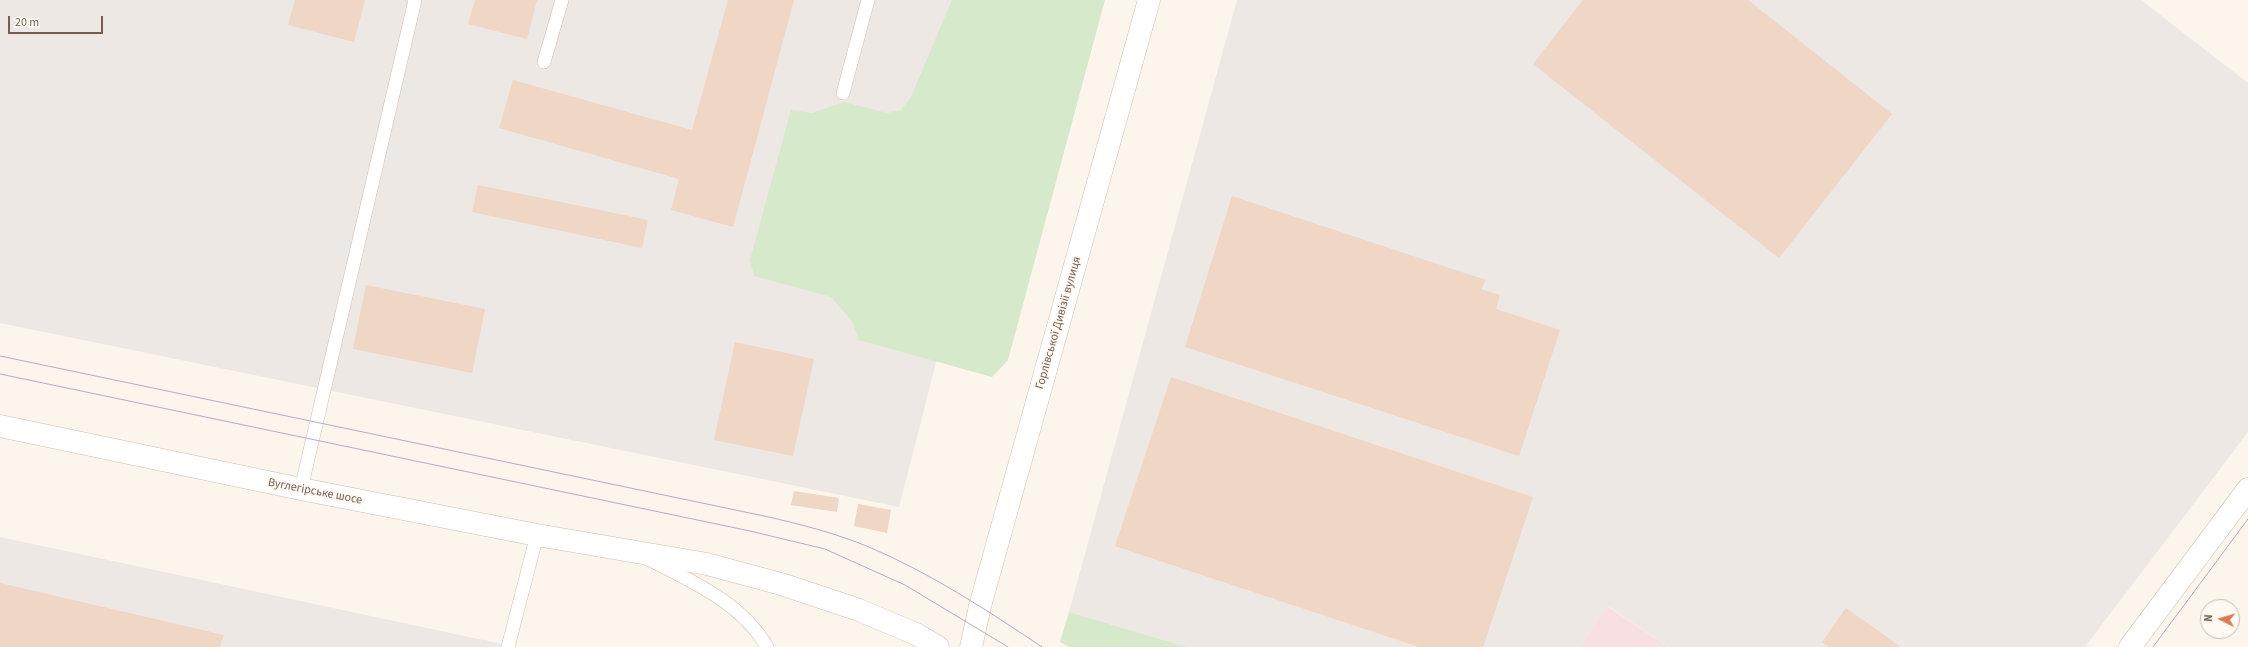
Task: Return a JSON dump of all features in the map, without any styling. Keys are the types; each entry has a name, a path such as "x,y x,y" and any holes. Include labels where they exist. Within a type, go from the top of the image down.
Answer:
{"street":[{"name":"Горлівської Дивізії вулиця","path":"971,647 980,606 1149,0"},
{"name":"Вуглегірське шосе","path":"0,426 301,489 537,535 707,564 781,584 859,610 916,634 938,647"},
{"path":"2130,647 2248,489"}],"lane":[{"path":"301,489 415,0"},
{"path":"544,62 562,0"},
{"path":"843,93 868,0"},
{"path":"508,647 537,535"},
{"path":"631,550 708,590 736,610 767,647"}],"shaded area":[{"path":"0,0 1029,0 899,507 0,323"},
{"path":"1237,0 2141,0 2248,83 2248,432 2085,647 1668,647 1608,606 1580,647 1187,647 1069,612"},
{"path":"0,537 516,647 0,647"},
{"path":"1607,606 1668,647 1580,647"}],"green space":[{"path":"952,0 1105,0 1008,360 992,377 859,340 852,321 831,297 754,276 750,260 791,110 812,113 844,102 887,113 901,110 911,97"},
{"path":"1069,612 1187,647 1069,647 1060,642"}],"building":[{"path":"295,0 365,0 354,42 288,25"},
{"path":"475,0 537,0 527,39 468,24"},
{"path":"728,0 794,0 733,227 671,210 679,179 499,128 513,80 692,130"},
{"path":"1583,0 1748,0 1892,114 1779,258 1533,64"},
{"path":"478,185 648,220 642,248 472,212"},
{"path":"1232,196 1486,280 1481,289 1500,295 1496,309 1560,330 1519,456 1185,347"},
{"path":"366,285 485,309 472,373 353,349"},
{"path":"735,342 814,359 793,456 714,440"},
{"path":"1171,377 1533,497 1483,647 1419,647 1115,546"},
{"path":"794,491 839,498 837,512 791,505"},
{"path":"858,504 891,510 887,533 854,526"},
{"path":"0,583 224,635 220,647 0,647"},
{"path":"1846,608 1901,647 1829,647 1822,642"}],"tram line":[{"path":"0,356 764,516 817,529 869,547 914,568 979,606 1042,647"},
{"path":"0,374 750,531 825,549 905,585 1008,647"},
{"path":"2153,647 2248,519"}]}
